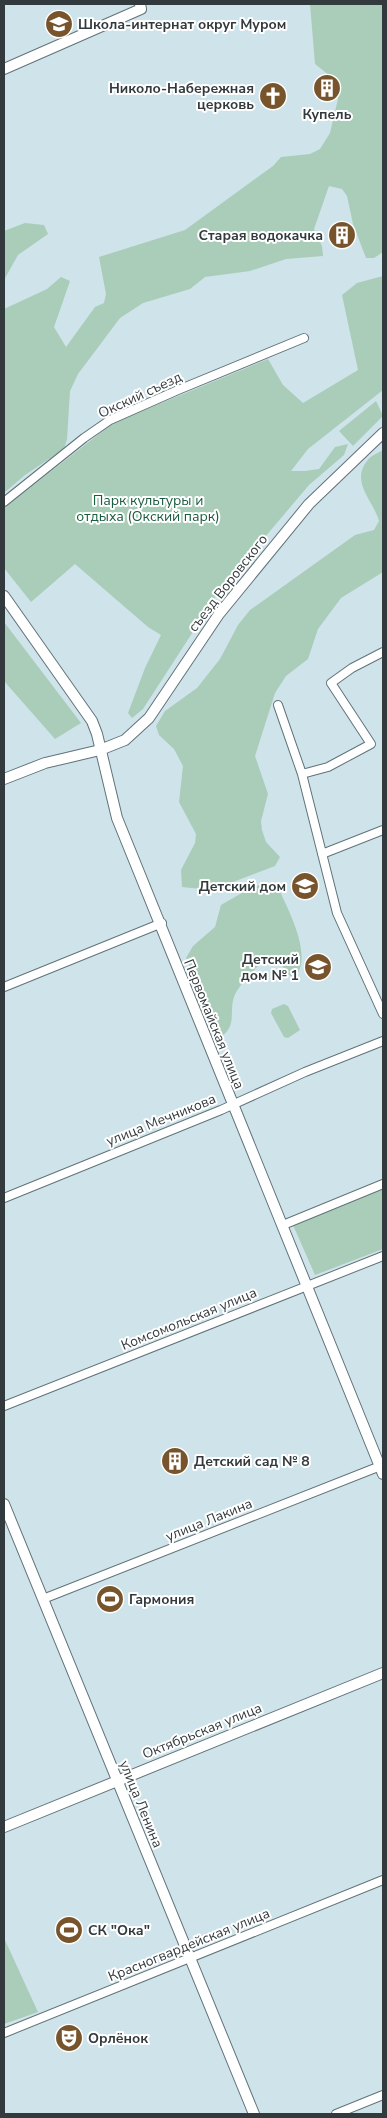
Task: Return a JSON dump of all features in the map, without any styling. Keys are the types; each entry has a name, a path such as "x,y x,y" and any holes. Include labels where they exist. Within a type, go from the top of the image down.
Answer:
{"street":[{"path":"4,68 141,9 140,4"},
{"name":"Окский съезд","path":"4,502 84,438 110,420 304,338"},
{"name":"съезд Воровского","path":"4,779 45,763 100,750 125,740 149,718 219,614 309,504 383,433"},
{"name":"Первомайская улица","path":"4,596 92,721 117,818 382,1468"},
{"path":"302,774 328,768 371,744 332,683 352,668 383,652"},
{"path":"278,705 302,774 337,913 383,1014"},
{"path":"322,854 383,830"},
{"path":"4,987 160,923"},
{"name":"улица Мечникова","path":"4,1198 383,1041"},
{"path":"283,1225 383,1184"},
{"name":"Комсомольская улица","path":"4,1406 383,1256"},
{"name":"улица Лакина","path":"43,1599 382,1468"},
{"name":"улица Ленина","path":"4,1504 254,2114"},
{"name":"Октябрьская улица","path":"4,1827 383,1673"},
{"name":"Красногвардейская улица","path":"4,2033 383,1880"},
{"path":"336,2114 383,2095"}],"green space":[{"path":"310,4 383,4 383,252 374,258 366,258 353,224 347,196 342,189 329,186 314,229 322,246 323,256 286,259 250,271 205,277 190,289 143,303 120,318 78,374 70,391 67,439 64,449 25,475 4,493 4,309 47,289 61,277 70,281 54,327 66,347 95,307 104,303 106,294 99,257 185,230 273,166 281,157 310,154 320,149 330,133 338,99 335,80 315,64"},
{"path":"25,223 44,225 48,234 18,255 4,280 4,231"},
{"name":"Парк культуры и отдыха (Окский парк)","path":"383,276 383,390 308,449 291,471 319,469 335,447 348,444 344,455 309,485 220,590 143,709 132,718 128,713 145,668 161,635 148,627 75,564 31,602 4,568 4,508 113,423 268,359 283,385 303,403 358,370 342,295 357,283"},
{"path":"376,401 383,416 353,446 339,431"},
{"path":"383,450 383,572 341,598 318,629 308,659 286,676 275,693 255,756 268,794 261,821 262,830 266,842 280,857 275,866 212,890 182,887 181,870 195,843 196,834 179,802 183,766 174,749 159,735 156,726 165,711 197,688 220,659 238,625 250,610 355,535 374,530 379,521 365,492 361,477 362,469 368,459"},
{"path":"4,622 81,723 55,739 4,681"},
{"path":"277,885 297,931 302,957 300,968 295,977 288,974 281,963 275,958 270,958 261,964 239,987 234,997 230,1027 222,1036 217,1036 208,1024 199,988 186,958 193,946 215,927 221,905 254,886"},
{"path":"284,1004 288,1006 300,1030 288,1038 284,1037 271,1013 272,1009"},
{"path":"383,1188 383,1249 315,1275 293,1225"},
{"path":"4,1938 38,2012 4,2024"}],"place":[{"name":"Школа-интернат округ Муром","path":"59,24"},
{"name":"Купель","path":"327,88"},
{"name":"Николо-Набережная церковь","path":"273,96"},
{"name":"Старая водокачка","path":"342,235"},
{"name":"Детский дом","path":"305,886"},
{"name":"Детский дом № 1","path":"318,967"},
{"name":"Детский сад № 8","path":"175,1461"},
{"name":"Гармония","path":"110,1599"},
{"name":"СК \"Ока\"","path":"69,1930"},
{"name":"Орлёнок","path":"69,2038"}]}
